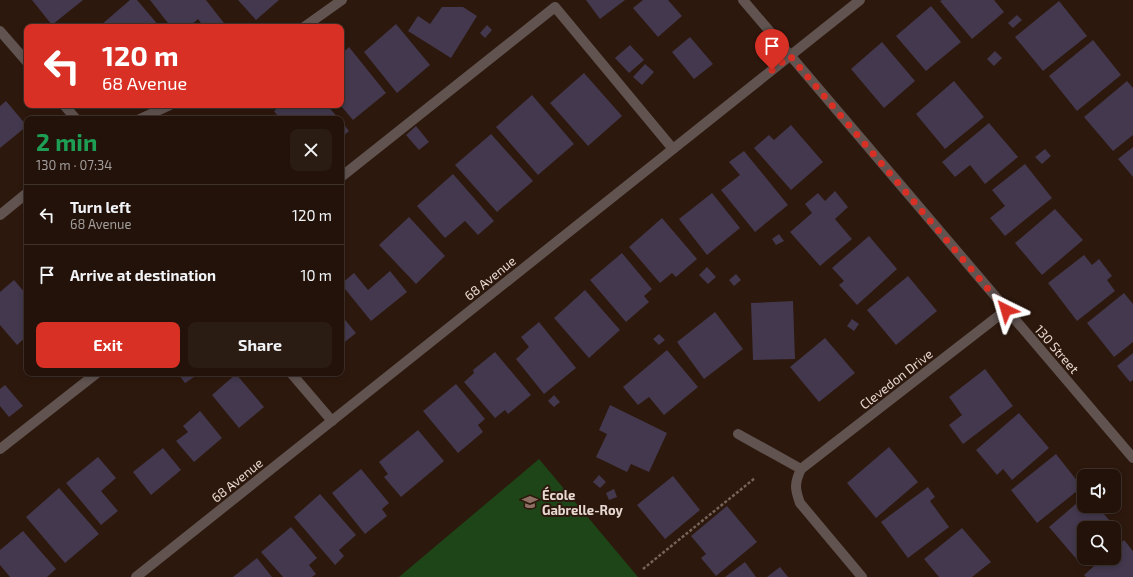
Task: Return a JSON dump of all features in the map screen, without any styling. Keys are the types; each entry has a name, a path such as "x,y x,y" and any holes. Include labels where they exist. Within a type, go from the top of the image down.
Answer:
{"street":[{"path":"308,24 342,0"},
{"name":"130 Street","path":"743,0 1133,458"},
{"name":"68 Avenue","path":"136,577 860,0"},
{"path":"344,175 556,7 673,149"},
{"path":"0,31 24,59"},
{"path":"67,108 73,116"},
{"path":"146,116 164,108"},
{"path":"0,215 24,195"},
{"name":"Clevedon Drive","path":"801,469 1006,310"},
{"path":"0,449 93,376"},
{"path":"294,376 332,421"},
{"path":"738,434 801,469 796,481 796,492 800,503 862,577"}],"path":[{"path":"642,569 755,478"}],"green space":[{"name":"École Gabrelle-Roy","path":"539,459 638,577 399,577"}],"building":[{"path":"32,0 83,0 53,24 51,24"},
{"path":"130,0 137,0 157,24 102,24"},
{"path":"150,0 206,0 225,24 202,24 198,19 192,24 169,24"},
{"path":"238,0 279,0 256,20"},
{"path":"586,0 625,0 600,19"},
{"path":"643,0 668,0 682,16 658,37 633,8"},
{"path":"994,0 1004,12 972,39 940,1"},
{"path":"1059,1 1087,36 1043,71 1015,37"},
{"path":"931,6 961,42 926,71 896,36"},
{"path":"442,7 463,7 477,16 451,58 408,31 418,16 430,24"},
{"path":"1017,15 1022,20 1013,28 1008,23"},
{"path":"396,24 430,65 397,93 364,52"},
{"path":"487,25 492,30 485,38 480,33"},
{"path":"690,37 713,64 694,79 672,52"},
{"path":"1093,40 1121,75 1077,111 1049,76"},
{"path":"882,42 915,81 884,108 851,69"},
{"path":"630,45 644,60 629,73 615,58"},
{"path":"349,47 386,93 353,120 343,108 344,108 344,51"},
{"path":"995,51 1002,58 994,66 987,59"},
{"path":"645,64 654,72 642,85 633,77"},
{"path":"584,73 622,116 588,146 550,103"},
{"path":"954,81 984,117 945,149 916,114"},
{"path":"1127,81 1133,88 1133,135 1113,151 1084,117"},
{"path":"532,95 574,144 538,175 496,127"},
{"path":"6,101 24,122 24,128 0,148 0,106"},
{"path":"278,108 330,108 336,116 278,116 274,111"},
{"path":"989,123 1018,157 985,184 970,165 955,177 942,162"},
{"path":"344,125 349,131 344,135"},
{"path":"791,125 823,162 791,190 754,148 769,135 774,140"},
{"path":"416,126 429,142 419,150 406,135"},
{"path":"491,134 533,181 497,212 455,165"},
{"path":"1133,147 1133,177 1118,159"},
{"path":"1045,149 1051,156 1042,164 1035,157"},
{"path":"744,151 788,205 755,232 721,190 740,175 729,162"},
{"path":"1025,164 1052,198 1005,236 990,218 1005,206 992,190"},
{"path":"453,174 494,221 478,235 465,221 445,238 417,206"},
{"path":"835,191 848,207 835,219 852,239 820,266 790,232 812,213 805,204 818,193 825,201"},
{"path":"712,193 740,228 707,255 679,219"},
{"path":"1055,209 1083,240 1042,275 1015,243"},
{"path":"409,217 445,256 416,284 379,245"},
{"path":"662,218 697,259 676,277 672,273 660,283 629,247"},
{"path":"779,234 784,241 776,245 772,239"},
{"path":"869,236 897,269 857,305 839,285 844,281 832,268"},
{"path":"622,253 652,289 644,296 649,302 626,322 590,280"},
{"path":"1084,255 1092,265 1099,259 1112,276 1107,280 1115,291 1077,321 1048,283"},
{"path":"707,267 716,277 708,284 699,275"},
{"path":"390,271 407,292 371,321 344,288 344,281 354,273 368,290"},
{"path":"736,274 741,280 734,286 729,280"},
{"path":"908,276 937,311 896,345 867,310"},
{"path":"14,280 24,292 24,339 17,345 0,325 0,292"},
{"path":"585,290 620,330 589,358 554,318"},
{"path":"1124,293 1133,304 1133,342 1114,357 1087,323"},
{"path":"793,301 795,359 753,360 751,303"},
{"path":"715,312 743,349 704,379 677,342"},
{"path":"344,319 356,333 344,343"},
{"path":"852,319 859,324 854,331 847,326"},
{"path":"539,322 576,368 544,394 516,359 529,347 521,337"},
{"path":"659,334 665,340 659,345 653,339"},
{"path":"825,338 855,373 819,402 790,367"},
{"path":"667,350 698,387 664,415 649,397 638,405 623,387"},
{"path":"495,352 531,395 508,414 505,410 495,418 464,382 474,373 473,370"},
{"path":"1133,353 1133,380 1130,382 1117,366"},
{"path":"985,369 1013,406 963,444 949,425 962,415 949,397"},
{"path":"180,376 193,376 194,377 185,383"},
{"path":"234,376 238,376 264,407 239,428 212,395"},
{"path":"456,384 485,419 478,425 483,432 458,453 423,411"},
{"path":"5,385 23,406 9,417 0,406 0,389"},
{"path":"554,395 560,402 554,407 548,401"},
{"path":"610,405 667,433 649,472 631,464 627,472 596,457 607,434 599,430"},
{"path":"200,411 222,438 194,462 176,441 188,432 183,426"},
{"path":"1019,413 1049,448 1012,480 1003,469 997,475 976,450"},
{"path":"418,430 444,461 401,497 384,477 388,474 379,462"},
{"path":"889,447 918,482 876,518 847,483"},
{"path":"163,448 181,470 151,495 133,472"},
{"path":"1056,454 1077,481 1077,491 1037,523 1011,490"},
{"path":"98,457 116,478 101,491 118,511 101,525 66,483"},
{"path":"361,469 389,503 382,509 387,516 365,534 332,493"},
{"path":"599,475 606,482 600,488 593,482"},
{"path":"673,476 700,510 665,539 637,505"},
{"path":"928,487 935,497 930,501 949,527 908,558 881,522"},
{"path":"59,488 99,534 65,563 26,517"},
{"path":"614,489 617,497 609,500 606,493"},
{"path":"320,494 356,535 339,550 344,556 335,565 294,517"},
{"path":"1077,503 1077,513 1103,513 1110,521 1077,521 1077,560 1049,527"},
{"path":"727,506 757,542 716,576 701,558 706,554 691,536"},
{"path":"291,527 317,558 309,565 316,574 312,577 283,577 261,552"},
{"path":"962,528 991,562 972,577 939,577 924,559"},
{"path":"23,531 56,569 47,577 10,577 0,565 0,550"},
{"path":"1124,540 1133,551 1133,577 1086,577 1084,575 1095,565 1121,565 1121,543"},
{"path":"257,558 272,577 233,577"},
{"path":"745,562 756,577 725,577"},
{"path":"780,567 788,577 767,577"}],"place":[{"name":"École Gabrelle-Roy","path":"530,502"}],"route":[{"path":"772,70 790,56 1006,310"}]}
